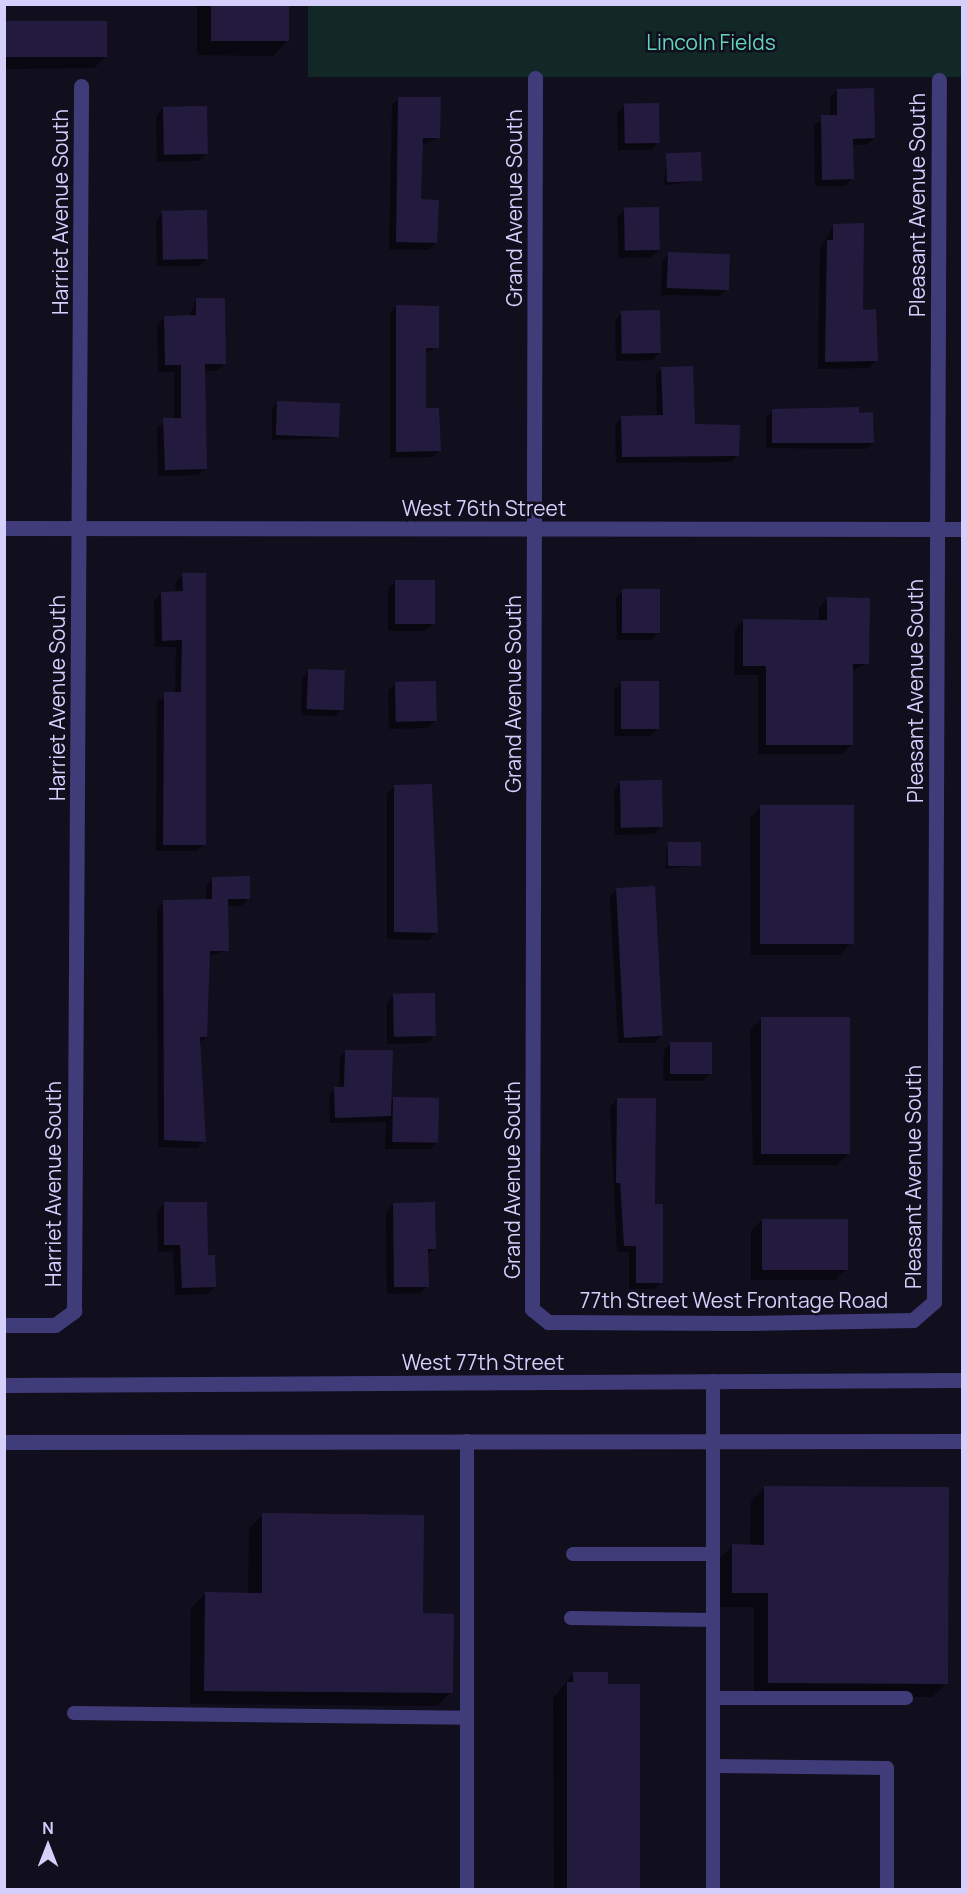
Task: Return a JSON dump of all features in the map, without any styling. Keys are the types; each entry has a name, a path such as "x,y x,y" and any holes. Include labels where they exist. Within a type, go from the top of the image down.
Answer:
{"street":[{"name":"Grand Avenue South","path":"532,1310 536,78"},
{"name":"Pleasant Avenue South","path":"934,1302 939,80"},
{"name":"Harriet Avenue South","path":"4,1325 55,1325 74,1311 81,86"},
{"name":"West 76th Street","path":"4,528 963,529"},
{"name":"77th Street West Frontage Road","path":"532,1310 548,1322 913,1320 934,1302"},
{"name":"West 77th Street","path":"4,1385 963,1380"},
{"path":"4,1442 963,1441"}],"lane":[{"path":"713,1381 713,1890"},
{"path":"466,1441 466,1890"},
{"path":"573,1554 713,1554"},
{"path":"571,1618 713,1620"},
{"path":"714,1698 906,1698"},
{"path":"74,1713 466,1718"},
{"path":"714,1766 887,1768 887,1890"}],"green space":[{"name":"Lincoln Fields","path":"308,5 962,5 962,77 308,77"}],"building":[{"path":"211,4 289,4 289,41 211,41"},
{"path":"4,21 107,21 107,57 4,57"},
{"path":"874,88 875,138 853,139 854,179 822,180 821,115 837,115 837,89"},
{"path":"398,97 441,97 440,138 423,138 421,199 439,200 437,243 396,242"},
{"path":"659,103 660,143 625,144 624,104"},
{"path":"207,106 208,154 164,155 163,107"},
{"path":"701,152 702,181 667,182 666,153"},
{"path":"659,207 660,250 625,251 624,208"},
{"path":"207,210 208,259 163,260 162,211"},
{"path":"864,223 863,310 876,309 878,361 825,362 827,240 833,240 833,224"},
{"path":"668,252 730,254 729,290 667,288"},
{"path":"196,298 225,298 226,364 205,364 207,469 165,470 163,418 181,418 181,365 165,365 164,316 196,315"},
{"path":"396,305 439,306 439,348 426,348 426,408 439,408 441,451 396,452"},
{"path":"660,310 661,353 622,354 621,311"},
{"path":"693,366 695,424 740,425 739,456 622,457 621,416 663,415 661,367"},
{"path":"277,401 340,403 339,437 276,435"},
{"path":"859,407 859,413 873,412 874,443 772,443 772,409"},
{"path":"182,573 206,573 206,845 163,845 164,692 181,692 182,640 162,641 161,592 183,591"},
{"path":"395,580 435,580 435,624 395,624"},
{"path":"622,589 660,589 660,633 622,633"},
{"path":"827,597 870,598 869,664 853,664 853,745 766,745 766,666 743,666 743,619 827,620"},
{"path":"308,669 345,670 344,710 307,709"},
{"path":"436,681 437,721 396,722 395,682"},
{"path":"621,681 659,681 659,729 621,729"},
{"path":"662,780 663,827 621,828 620,781"},
{"path":"432,784 438,933 394,932 394,785"},
{"path":"760,805 854,805 854,944 760,944"},
{"path":"668,842 701,842 701,866 668,866"},
{"path":"250,876 250,899 228,899 229,951 210,951 207,1037 200,1037 206,1142 164,1140 163,900 212,899 212,877"},
{"path":"655,886 663,1036 624,1038 616,888"},
{"path":"435,993 436,1036 394,1037 393,994"},
{"path":"761,1017 850,1017 850,1154 761,1154"},
{"path":"670,1042 712,1042 712,1074 670,1074"},
{"path":"345,1050 393,1050 391,1116 335,1118 334,1087 344,1087"},
{"path":"393,1097 439,1098 438,1143 392,1142"},
{"path":"617,1098 656,1098 655,1204 663,1204 663,1283 636,1283 636,1246 624,1246 620,1183 616,1183"},
{"path":"164,1202 207,1202 208,1255 215,1255 216,1287 182,1288 180,1245 164,1245"},
{"path":"435,1202 436,1249 428,1249 429,1287 394,1287 393,1203"},
{"path":"762,1219 848,1219 848,1270 762,1270"},
{"path":"764,1486 949,1487 948,1684 768,1683 768,1593 732,1593 732,1544 764,1545"},
{"path":"262,1513 424,1515 423,1613 454,1614 453,1693 204,1691 205,1592 262,1593"},
{"path":"573,1672 608,1672 608,1684 640,1684 640,1890 567,1890 567,1682 573,1682"}]}
